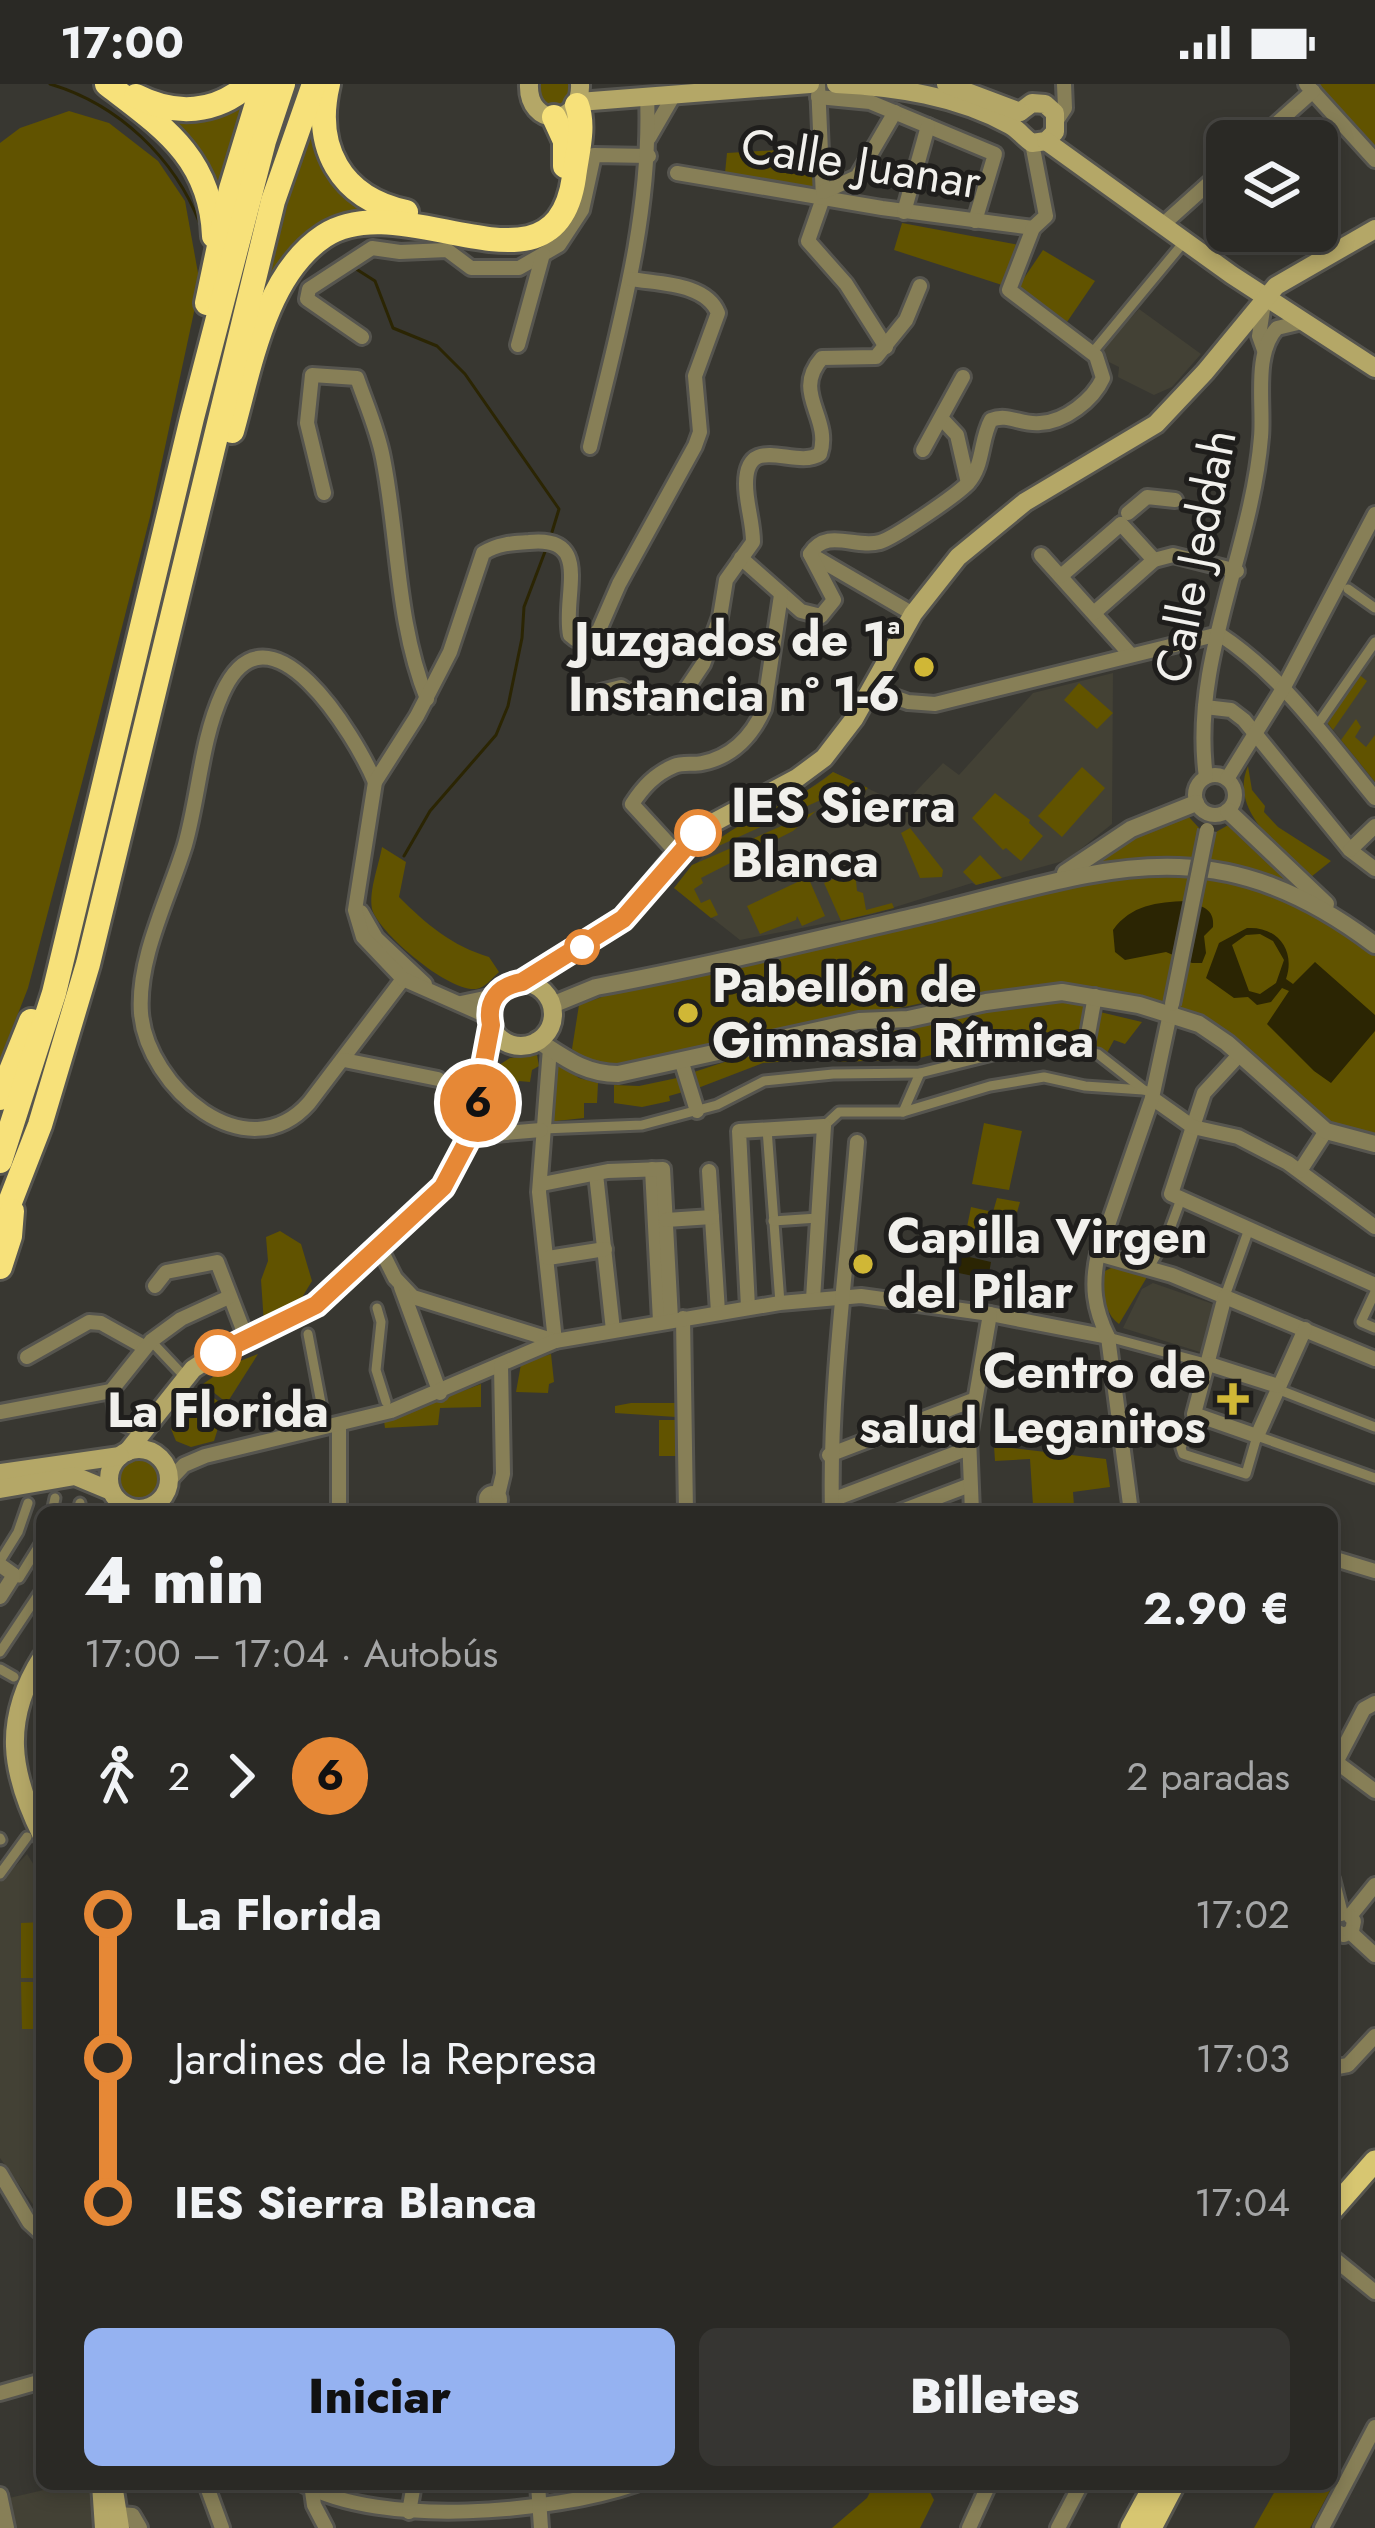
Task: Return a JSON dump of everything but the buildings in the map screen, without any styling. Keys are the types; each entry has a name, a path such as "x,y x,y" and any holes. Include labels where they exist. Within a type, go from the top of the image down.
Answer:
{"highway":[{"path":"107,84 176,140 198,171 209,195 215,263"},
{"path":"118,84 140,99 184,110 226,102 249,84"},
{"path":"192,418 192,377 215,263 243,140 263,84"},
{"path":"0,1161 38,1048 192,418 264,141 284,84"},
{"path":"0,1228 13,1202 88,964 273,201 314,84"},
{"path":"328,84 323,128 336,166 355,188 390,209 500,232 532,227 557,204 565,141 554,117"},
{"path":"194,535 211,508 269,312 295,263 323,237 360,222 405,222 507,242 540,236 558,219 571,196 582,118 579,97"},
{"path":"0,1098 63,947"},
{"path":"0,1267 10,1236 13,1202"}],"main road":[{"path":"836,84 921,93 1037,121 1168,220 1253,298"},
{"path":"946,84 1037,121 1253,298 1298,319 1375,368"},
{"path":"526,86 536,110 554,117 567,114 579,97 815,88"},
{"path":"114,1503 110,1472 185,1376 216,1354 316,1305 443,1187 470,1136 494,996 623,919 677,853 722,816 797,778 824,758 845,734 913,614 958,557 1005,516 1169,413 1234,336 1253,298 1375,229"},
{"path":"1234,336 1249,303 1265,283 1283,280"},
{"path":"1283,280 1282,293 1298,319"},
{"path":"482,1079 503,1050 543,1044 551,1022 548,977 563,958"},
{"path":"522,982 548,999"},
{"path":"490,1021 499,1037 515,1045"},
{"path":"150,1506 161,1498 167,1473 157,1435 158,1412"},
{"path":"0,1473 152,1452 167,1473"},
{"path":"0,1489 57,1488 81,1476 114,1503"},
{"path":"32,1670 18,1710 14,1755 34,1837"},
{"path":"1338,2183 1375,2142"},
{"path":"1338,2204 1372,2170"},
{"path":"110,2490 118,2524"},
{"path":"1136,2528 1156,2490"},
{"path":"1151,2528 1171,2490"}],"street":[{"path":"810,554 827,538 876,544 892,537 968,483 980,462 986,429 996,417 1041,424 1089,400 1103,378 1092,353 1009,290 1033,228 1043,222 1046,204 1037,121 1065,108 1064,84"},
{"path":"1277,120 1309,87 1375,160"},
{"path":"886,347 846,284 808,241 823,195 815,88 870,102 995,154 975,221"},
{"path":"649,138 675,93"},
{"path":"590,446 632,279 650,157 647,95"},
{"path":"823,195 857,177 895,112"},
{"path":"904,212 928,126"},
{"path":"362,337 307,298 309,289 372,248 447,250 471,268 519,268 559,245 581,209 594,155 650,157"},
{"name":"Calle Juanar","path":"677,173 904,212 1033,228"},
{"path":"1168,220 1206,186"},
{"path":"1092,353 1184,242"},
{"path":"518,345 543,254"},
{"path":"494,996 453,1000 403,979 357,922 375,782 427,699 450,652 478,564 493,547 542,540 558,544 570,567 570,634 582,639 599,630 695,446 700,432 695,376 718,313 715,304 699,292 632,279"},
{"path":"578,698 615,686 626,688 647,705 668,705 678,698 703,664 720,617 726,580 753,542 746,481 754,460 763,453 812,459 823,449 824,436 808,382 812,370 822,358 876,357 906,320 920,286"},
{"name":"Calle Jeddah","path":"1206,777 1204,707 1258,466 1262,346 1253,298"},
{"path":"1234,336 1251,334 1262,346 1277,328 1298,319"},
{"path":"324,493 307,423 312,375 357,377 383,456 404,618 427,699"},
{"path":"922,450 963,377"},
{"path":"942,419 957,435 968,483"},
{"path":"1061,576 1123,513 1147,497 1175,500"},
{"path":"1123,513 1154,560"},
{"path":"1227,779 1284,687 1375,514"},
{"path":"741,558 781,595 813,616 821,616 834,600 810,554"},
{"path":"810,554 913,614"},
{"path":"1041,555 1130,654"},
{"path":"1094,613 1154,560 1173,555 1237,571"},
{"path":"1348,590 1375,608"},
{"path":"677,853 632,804 646,784 677,764 699,764 724,756 741,745 758,723 781,595"},
{"path":"872,689 908,702 935,704 1219,634 1255,657 1284,687 1375,798"},
{"path":"1321,720 1375,641"},
{"path":"375,782 341,718 305,678 267,659 230,678 216,708 186,842 141,991 143,1028 157,1062 190,1101 224,1124 262,1130 299,1114 403,979"},
{"path":"1204,707 1231,710 1350,850 1375,869"},
{"path":"1058,878 1131,830 1210,815 1235,795 1227,779 1217,775 1197,785 1210,815 1375,945"},
{"path":"1130,1506 1108,1337 1094,1298 1098,1254 1150,1094 1210,815"},
{"path":"1350,850 1375,826"},
{"path":"548,999 924,914 1058,878 1130,866 1186,867 1267,884 1339,917"},
{"path":"372,940 420,980 490,1021"},
{"path":"388,951 403,979"},
{"path":"403,979 420,980"},
{"path":"555,1341 539,1192 543,1044 596,1074 618,1074 859,1021 908,1019 1062,992 1171,1009 1240,1054 1326,1131 1375,1144"},
{"path":"1085,1051 1095,996"},
{"path":"470,1136 642,1125 697,1111 764,1081 920,1073 1029,1046 1085,1051 1103,1057 1193,1127 1238,1137 1300,1171 1375,1226"},
{"path":"1148,1268 1167,1237 1204,1093 1240,1054"},
{"path":"344,1060 438,1079 482,1079"},
{"path":"682,1063 697,1111"},
{"path":"904,1112 920,1073"},
{"path":"748,1307 739,1131 824,1126 839,1112 904,1112 990,1086 1044,1077 1150,1094"},
{"path":"813,1298 824,1126"},
{"path":"767,1129 780,1303"},
{"path":"1300,1171 1326,1131"},
{"path":"857,1142 829,1455 832,1506 969,1448"},
{"path":"542,1184 657,1169"},
{"path":"657,1169 666,1220 686,1506"},
{"path":"657,1169 672,1319"},
{"path":"709,1171 718,1312"},
{"path":"596,1174 614,1330"},
{"path":"1176,1196 1375,1289 1361,1322 1375,1328"},
{"path":"666,1220 712,1217"},
{"path":"773,1220 818,1218"},
{"path":"1249,1229 1207,1357 1209,1364 1183,1454 1246,1474 1257,1436 1305,1329"},
{"path":"380,1248 401,1287 440,1393"},
{"path":"548,1258 605,1249"},
{"path":"1098,1254 1226,1296 1375,1358"},
{"path":"155,1286 166,1272 217,1262 247,1340"},
{"path":"401,1287 420,1300 555,1341"},
{"path":"0,1412 111,1391 147,1344 181,1319 229,1297"},
{"path":"167,1473 205,1456 440,1393 555,1341 813,1298 844,1297 990,1314 1108,1337 1209,1364 1375,1427"},
{"path":"377,1308 381,1322 376,1370 386,1402"},
{"path":"972,1506 973,1400 990,1314"},
{"path":"27,1357 89,1322 147,1344 185,1376"},
{"path":"523,1355 524,1332"},
{"path":"308,1334 332,1422 339,1506"},
{"path":"494,1494 498,1366"},
{"path":"111,1391 114,1421 130,1429"},
{"path":"829,1455 973,1400"},
{"path":"1194,1414 1375,1478"},
{"path":"915,1506 970,1485"},
{"path":"53,1506 57,1488"},
{"path":"28,1503 0,1563 36,1589"},
{"path":"0,1597 36,1549"},
{"path":"1338,1560 1375,1571"},
{"path":"0,1652 36,1599"},
{"path":"0,1669 32,1670"},
{"path":"1338,1761 1364,1709 1375,1702"},
{"path":"1338,1769 1375,1791"},
{"path":"0,1874 34,1837"},
{"path":"1375,1885 1342,1925 1375,1955"},
{"path":"1338,2067 1348,2065 1375,2036"},
{"path":"0,2173 36,2227"},
{"path":"1338,2263 1375,2292"},
{"path":"0,2393 36,2383"},
{"path":"1322,2528 1375,2427"},
{"path":"208,2490 217,2527"},
{"path":"309,2490 326,2528"},
{"path":"324,2490 409,2512 541,2507 611,2490"},
{"path":"409,2512 413,2490"},
{"path":"539,2490 541,2528"},
{"path":"972,2527 987,2490"},
{"path":"1058,2528 1078,2490"},
{"path":"0,2495 7,2528"}],"shaded area":[{"path":"540,84 570,84 570,96 558,106 547,104 540,96"},
{"path":"1312,84 1375,84 1375,152"},
{"path":"252,93 218,205 164,113"},
{"path":"69,111 109,123 158,161 185,201 200,284 150,517 95,733 28,988 0,1060 0,143 20,128"},
{"path":"313,130 377,213 357,215 265,294 297,166"},
{"path":"812,148 816,190 725,173 727,153"},
{"path":"902,223 1020,245 1002,285 894,250"},
{"path":"1043,250 1095,281 1067,322 1018,287"},
{"path":"1139,309 1201,354 1172,387 1154,395 1118,377 1119,367 1109,362 1103,348"},
{"path":"1375,648 1375,782 1325,720"},
{"path":"1113,673 1112,824 1067,860 873,914 740,940 674,888 721,837 833,772 903,805 943,763 959,775 1033,693"},
{"path":"1357,673 1367,681 1333,730 1325,720"},
{"path":"1079,683 1113,713 1097,729 1064,700"},
{"path":"1356,719 1361,727 1355,737 1366,747 1375,735 1375,782 1341,740"},
{"path":"1248,766 1252,790 1265,806 1264,812 1278,827 1331,861 1311,877 1251,814 1244,783"},
{"path":"1082,767 1105,788 1062,837 1038,816"},
{"path":"833,772 868,788 863,793 845,789 703,853 733,830"},
{"path":"995,793 1043,836 1021,861 1003,850 972,818"},
{"path":"816,811 793,831 701,878 703,883 694,889 701,903 710,899 718,915 711,918 674,888 692,865"},
{"path":"1189,817 1199,828 1195,851 1211,854 1216,832 1230,824 1302,891 1247,870 1189,859 1092,862 1153,827"},
{"path":"910,828 943,870 942,877 920,878 901,833"},
{"path":"382,847 406,862 399,897 440,933 489,957 499,972 485,985 464,988 450,982 418,961 379,922 371,897"},
{"path":"980,855 1002,878 976,885 963,872"},
{"path":"855,870 857,891 863,893 866,910 892,903 894,908 841,921 824,883"},
{"path":"1154,873 1213,877 1263,890 1375,956 1375,1136 1339,1128 1319,1115 1210,1022 1163,1002 1065,985 950,997 627,1067 597,1066 572,1049 579,1005 633,986 1047,888"},
{"path":"808,877 825,916 802,926 797,916 760,934 747,906"},
{"path":"1186,901 1212,916 1213,927 1204,936 1202,963 1166,952 1125,960 1115,952 1113,930 1128,915 1155,904"},
{"path":"1247,928 1267,931 1286,950 1286,979 1293,984 1315,962 1375,1015 1375,1031 1331,1083 1267,1024 1289,991 1282,988 1271,1002 1257,1005 1248,997 1234,998 1206,978 1219,943","holes":["1260,934 1273,941 1284,960 1276,983 1260,994 1249,991 1232,945 1246,935"]},
{"path":"1053,999 1088,1004 1082,1036 1026,1030 916,1059 763,1063 698,1088 694,1072 785,1042 914,1028 973,1012"},
{"path":"1097,1013 1142,1022 1125,1044 1114,1040 1107,1053 1091,1048"},
{"path":"537,1055 539,1066 532,1070 530,1082 519,1081 494,1130 482,1129 499,1065 510,1058"},
{"path":"552,1063 579,1078 598,1083 597,1103 584,1103 584,1118 547,1122"},
{"path":"677,1078 683,1092 669,1096 670,1101 642,1107 614,1103 614,1085 639,1086"},
{"path":"984,1123 1022,1131 1009,1190 972,1184"},
{"path":"997,1198 1020,1202 1016,1216 1010,1215 1003,1253 990,1251 988,1255 963,1247 971,1207 993,1212"},
{"path":"280,1231 301,1244 312,1281 298,1304 264,1324 261,1280 268,1261 266,1237"},
{"path":"948,1252 991,1262 988,1279 944,1270"},
{"path":"1113,1267 1147,1277 1119,1324 1110,1314 1104,1293 1105,1271"},
{"path":"1153,1283 1216,1305 1203,1353 1123,1328 1142,1289"},
{"path":"258,1354 227,1403 203,1384 230,1365"},
{"path":"551,1354 554,1382 548,1393 516,1392 521,1364"},
{"path":"481,1384 481,1407 440,1408 438,1425 385,1428 384,1421"},
{"path":"200,1388 225,1406 214,1441 191,1447 176,1441 171,1429 179,1410"},
{"path":"676,1403 676,1417 615,1413 615,1406"},
{"path":"659,1420 676,1420 676,1456 659,1456"},
{"path":"994,1446 1106,1459 1110,1487 1073,1492 1074,1506 1033,1505 1030,1459 995,1461"},
{"path":"138,1457 153,1463 159,1478 153,1493 138,1499 123,1493 117,1478 123,1463"},
{"path":"27,1854 36,1868 36,2209 0,2158 0,1882"},
{"path":"36,1922 36,1978 21,1978 21,1923"},
{"path":"21,1982 36,1982 36,2029 22,2029"},
{"path":"44,2490 94,2490 92,2528 14,2528 9,2498"},
{"path":"871,2490 929,2490 934,2500 920,2528 832,2528"},
{"path":"1276,2490 1330,2490 1310,2528 1254,2528"}],"waterway":[{"path":"50,84 99,105 141,137 176,177 200,224"},
{"path":"353,267 375,281 393,328 437,346 465,374 559,509 552,532"},
{"path":"404,856 430,811 496,735 508,706 524,607 546,549"}],"bus line":[{"name":"6","path":"218,1353 304,1314 435,1196 456,1169 470,1136 494,996 623,919 698,833"}],"place":[{"name":"Juzgados de 1ª Instancia nº 1-6","path":"924,667"},
{"name":"IES Sierra Blanca","path":"698,833"},
{"name":"Pabellón de Gimnasia Rítmica","path":"688,1013"},
{"name":"Capilla Virgen del Pilar","path":"863,1264"},
{"name":"La Florida","path":"218,1353"},
{"name":"Centro de salud Leganitos","path":"1233,1399"}]}
